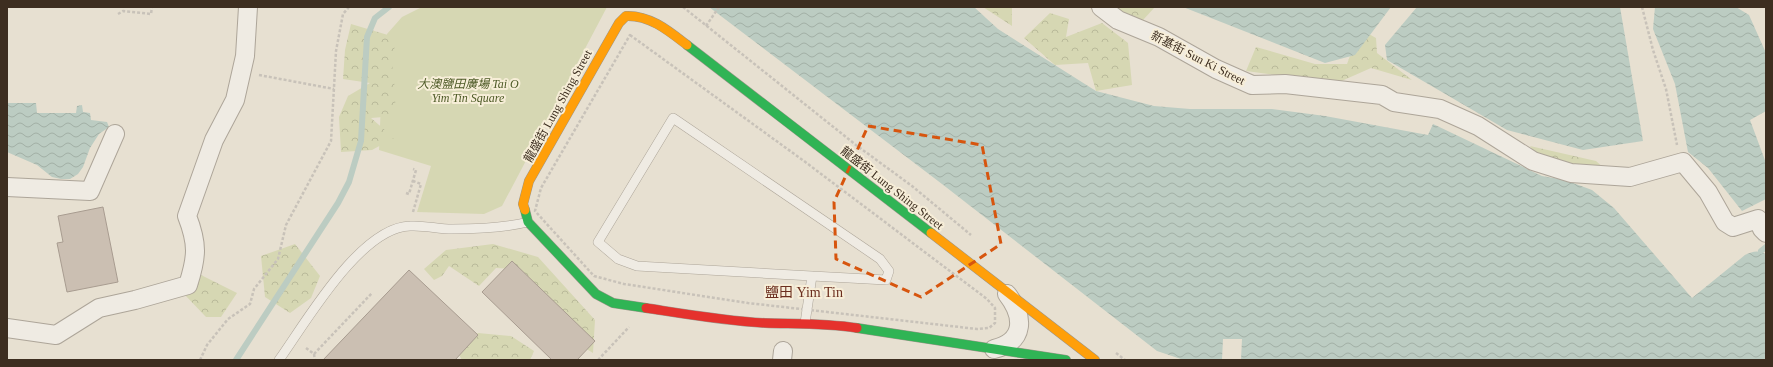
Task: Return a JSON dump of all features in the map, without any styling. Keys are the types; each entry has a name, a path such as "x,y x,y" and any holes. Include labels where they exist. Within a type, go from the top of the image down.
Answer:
{"street":[{"path":"7,328 56,335 99,308 135,300 188,285 195,263 195,236 187,216 214,140 235,100 245,56 248,7"},
{"name":"新基街 Sun Ki Street","path":"1101,7 1118,20 1159,37 1216,69 1252,85 1285,84 1382,95 1394,102 1440,110 1478,126 1533,161 1571,172 1630,177 1683,162"},
{"name":"龍盛街 Lung Shing Street","path":"1066,360 852,327 716,319 613,303 596,294 528,222 523,204 525,192 529,181 618,23 626,16 638,15 654,22 703,57 1094,360"},
{"path":"7,187 90,191 115,134"},
{"path":"1683,162 1708,192 1725,222 1733,227 1758,219 1762,230 1766,233"},
{"path":"994,349 1002,347 1015,338 1020,324 1017,308 1004,290"}],"lane":[{"path":"673,118 880,259 889,271 886,280 812,276 637,266 618,260 598,242 673,118"},
{"path":"279,360 339,274 384,234 395,228 409,226 452,229 496,227 528,222"},
{"path":"804,323 812,276"}],"path":[{"path":"118,14 123,11 151,14 152,7"},
{"path":"200,360 207,345 228,319 250,304 254,289 278,259 286,225 331,141 338,44 343,14 349,7"},
{"path":"706,26 719,7"},
{"path":"1642,7 1653,50 1660,67 1674,135 1683,162"},
{"path":"684,8 856,145 912,186 977,240"},
{"path":"630,36 804,161 987,299 995,308 995,323 989,328 977,329 806,309 748,303 624,284 594,276 535,211 541,188 630,36"},
{"path":"242,72 334,89"},
{"path":"406,193 409,194 413,181 416,170 413,170"},
{"path":"409,226 421,184 413,181"},
{"path":"314,354 372,293"},
{"path":"598,360 630,325"},
{"path":"1113,351 1125,360"}],"highlighted area":[{"path":"868,126 982,145 1001,244 921,297 836,259 834,202"}],"green space":[{"name":"大澳鹽田廣場 Tai O Yim Tin Square","path":"422,7 607,7 502,206 484,214 417,212 431,166 379,150 383,55 387,34 402,17"},
{"path":"983,7 1012,7 1012,26"},
{"path":"1106,7 1155,7 1143,20"},
{"path":"1050,13 1069,19 1066,37 1102,23 1128,43 1132,85 1096,91 1088,63 1055,65 1024,38"},
{"path":"351,24 398,38 391,58 394,77 396,116 371,118 394,138 372,150 341,152 339,117 348,96 370,83 343,79 345,50"},
{"path":"1360,29 1376,38 1377,53 1412,80 1371,68 1337,83 1246,71 1256,47 1315,64 1347,64"},
{"path":"1530,146 1596,161 1605,169 1576,165 1537,156"},
{"path":"295,244 320,276 311,298 290,313 265,297 261,256"},
{"path":"493,244 538,257 595,320 593,353 575,342 514,269 496,268 479,286 449,266 442,276 434,280 424,269 446,250"},
{"path":"201,275 237,293 221,317 206,317 184,294"},
{"path":"478,333 511,336 534,351 530,360 462,360 456,350"}],"water":[{"path":"709,7 974,7 998,29 1096,91 1154,106 1190,109 1272,109 1325,116 1428,135 1433,124 1542,176 1565,180 1592,190 1614,208 1692,298 1745,255 1756,252 1766,254 1766,360 1241,360 1242,339 1223,339 1222,360 1184,360 1157,351 942,184"},
{"path":"1183,7 1391,7 1355,55 1325,63"},
{"path":"1417,7 1620,7 1643,141 1583,150 1507,130 1387,60 1385,45"},
{"path":"1655,7 1736,7 1749,15 1766,53 1766,111 1750,120 1766,163 1766,199 1742,211 1708,168 1688,152 1675,84 1653,29"},
{"path":"7,103 36,103 37,113 76,113 77,106 82,105 83,112 90,113 91,120 107,122 109,127 99,134 90,148 83,167 78,174 70,179 52,177 37,165 7,152"}],"building":[{"path":"103,207 118,282 67,292 57,243 63,242 58,216"},
{"path":"512,261 595,341 577,360 552,360 482,292"},
{"path":"409,270 478,335 455,360 323,360"}],"waterway":[{"path":"236,360 338,203 349,182 361,141 367,37 375,18 389,7"},
{"path":"1761,251 1766,247"}],"traffic: fast":[{"path":"687,45 931,233"},
{"path":"525,210 528,222 596,294 613,303 646,308"},
{"path":"857,328 1066,360"}],"traffic: slow":[{"path":"525,210 523,204 529,181 619,23 626,16 643,18 659,25 687,45"},
{"path":"931,233 1095,360"}],"traffic: jam":[{"path":"646,308 735,321 822,324 857,328"}],"district":[{"name":"鹽田 Yim Tin","path":"804,292"}]}
